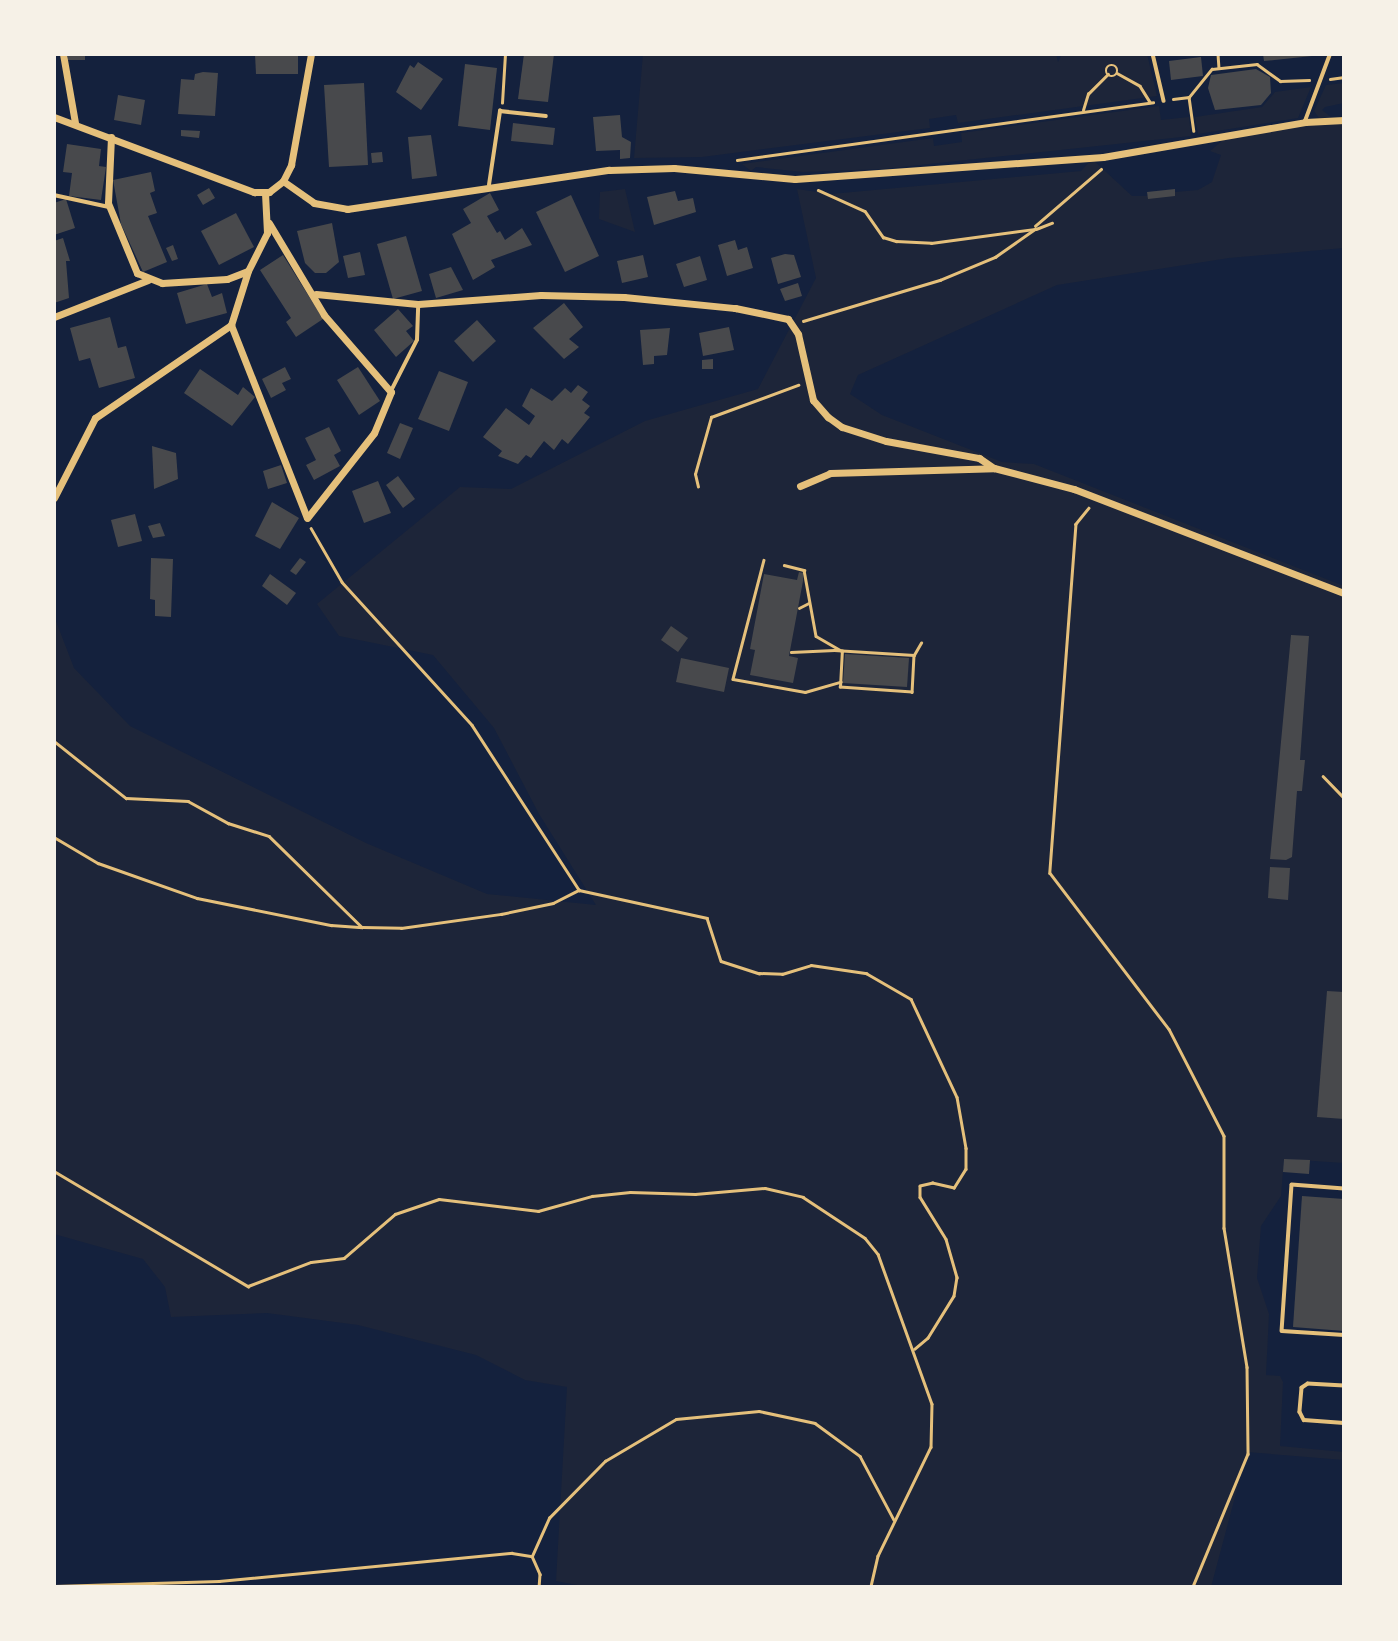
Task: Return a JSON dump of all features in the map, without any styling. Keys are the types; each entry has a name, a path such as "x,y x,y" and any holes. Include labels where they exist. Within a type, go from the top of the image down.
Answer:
{"street":[{"path":"63,54 75,123"},
{"path":"265,193 283,181 295,146 311,54"},
{"path":"54,117 265,193"},
{"path":"283,181 314,203 339,209 564,175 674,169 809,179 1108,157 1305,122 1344,120"},
{"path":"111,137 109,207 131,264 148,279"},
{"path":"265,193 269,223 316,294 324,315 391,392 374,433 307,519"},
{"path":"54,498 95,418 231,325 248,271 269,223"},
{"path":"54,317 148,279 201,281 248,271"},
{"path":"316,294 418,304 581,295 671,300 788,318 794,326 808,381 820,409 842,427 886,441 979,458 994,468 1097,498 1344,593"},
{"path":"231,325 307,519"},
{"path":"800,486 830,472 994,468"}],"lane":[{"path":"1153,54 1164,101"},
{"path":"1305,122 1330,54"},
{"path":"489,185 500,111 545,116"},
{"path":"54,195 109,207"},
{"path":"391,392 417,340 418,304"},
{"path":"1344,1189 1292,1185 1282,1331 1344,1335"},
{"path":"1344,1386 1308,1384 1302,1388 1300,1412 1304,1420 1344,1423"}],"path":[{"path":"500,111 505,54"},
{"path":"1218,54 1219,68"},
{"path":"730,162 1189,97 1212,69 1219,68 1256,64 1280,80 1321,79"},
{"path":"1083,111 1088,94 1108,74 1112,65 1117,73 1140,86 1150,103"},
{"path":"1108,74 1117,73"},
{"path":"1189,97 1194,132"},
{"path":"794,326 841,307 940,280 995,257 1035,229 1042,217 1084,188 1101,169"},
{"path":"809,179 820,192 865,211 883,237 896,242 931,243 1035,229 1052,223"},
{"path":"698,487 695,474 711,418 808,381"},
{"path":"1097,498 1076,524 1050,873 1169,1029 1224,1136 1222,1200 1247,1367 1248,1454 1194,1587"},
{"path":"307,519 342,582 472,725 579,890"},
{"path":"764,560 733,679 805,692 841,682"},
{"path":"784,565 804,570 817,636 842,651"},
{"path":"799,608 809,603"},
{"path":"842,651 840,687 912,692 914,655 921,643"},
{"path":"791,652 842,651 914,655"},
{"path":"54,741 126,797 188,801 228,823 270,835 362,927"},
{"path":"1323,776 1344,798"},
{"path":"54,837 98,863 197,898 331,925 401,928 501,914 554,903 579,890 707,918 720,961 759,973 782,974 811,965 866,973 911,999 925,1022 957,1097 966,1158 962,1181 954,1188 920,1186 920,1197 946,1239 957,1277 954,1296 928,1338 915,1349"},
{"path":"54,1171 248,1286 311,1262 345,1258 376,1228 413,1206 455,1198 538,1212 621,1192 783,1191 827,1211 873,1246 888,1272 932,1404 931,1447 878,1556 871,1587"},
{"path":"539,1587 540,1574 532,1556 549,1518 605,1461 676,1419 759,1411 815,1423 860,1456 895,1521"},
{"path":"54,1586 219,1581 512,1553 532,1556"}],"shaded area":[{"path":"643,54 1056,54 1058,62 1062,54 1147,54 1157,96 958,123 956,115 929,119 930,128 702,157 634,158"},
{"path":"1344,83 1344,103 1325,107 1322,110 1331,117 1319,118 1314,111 1326,85"},
{"path":"1311,87 1298,118 1198,134 1195,117 1262,107 1275,92"},
{"path":"1159,106 1161,120 1189,117 1191,136 882,169 803,172 756,167 751,171 742,164 933,138 934,146 962,142 961,133"},
{"path":"1344,120 1344,248 1229,258 1057,285 858,375 850,394 882,415 1002,462 1034,464 1344,586 1344,1163 1284,1159 1281,1196 1261,1226 1257,1278 1269,1314 1266,1375 1280,1376 1283,1382 1280,1446 1344,1452 1344,1460 1247,1452 1211,1587 587,1587 556,1581 567,1387 525,1380 476,1355 358,1325 267,1313 171,1317 165,1287 143,1259 54,1234 54,616 74,668 130,726 366,843 487,894 596,905 539,814 494,728 433,655 339,636 317,604 460,487 511,489 645,421 758,389 816,278 797,189 831,194 1081,171 1092,159 1132,196 1175,196 1175,192 1198,190 1212,182 1221,155 1210,151 1229,135"},
{"path":"625,189 635,232 599,219 600,192"}],"building":[{"path":"68,54 85,54 85,60 68,60"},
{"path":"255,54 298,54 298,74 256,74"},
{"path":"524,54 554,54 548,102 518,99"},
{"path":"1263,54 1311,54 1312,56 1264,61"},
{"path":"1201,57 1203,76 1171,80 1169,61"},
{"path":"418,62 443,79 421,110 396,92 410,65 414,68"},
{"path":"465,64 497,68 490,130 458,126"},
{"path":"1256,69 1270,77 1271,93 1261,105 1215,110 1208,88 1211,75"},
{"path":"218,73 215,116 178,114 181,79 194,80 195,74"},
{"path":"364,83 368,165 329,167 324,85"},
{"path":"118,95 145,100 141,125 114,120"},
{"path":"620,115 622,137 631,142 630,158 620,159 620,150 596,151 593,117"},
{"path":"513,123 555,128 553,145 511,141"},
{"path":"181,130 200,131 199,138 181,136"},
{"path":"431,135 437,176 412,179 408,137"},
{"path":"67,144 101,149 99,166 106,167 101,200 69,196 72,173 63,172"},
{"path":"382,152 383,162 372,163 371,153"},
{"path":"151,172 155,191 150,193 157,213 148,216 167,262 143,272 121,224 113,180"},
{"path":"209,188 215,198 203,205 197,195"},
{"path":"1175,189 1175,196 1148,199 1147,192"},
{"path":"675,191 678,201 693,198 696,212 654,225 647,197"},
{"path":"490,193 499,210 487,216 497,233 500,231 505,240 522,228 532,245 491,260 495,267 473,280 452,234 471,223 463,209"},
{"path":"571,195 599,256 565,272 536,212"},
{"path":"66,199 75,228 54,235 54,203"},
{"path":"236,213 254,247 219,265 201,231"},
{"path":"332,223 339,262 326,273 315,273 305,263 297,231"},
{"path":"406,236 422,291 393,299 377,244"},
{"path":"63,238 70,261 66,261 69,298 54,303 54,241"},
{"path":"735,240 738,250 747,247 753,268 727,276 718,245"},
{"path":"173,245 178,259 172,261 166,248"},
{"path":"360,252 365,275 348,278 343,256"},
{"path":"785,254 794,255 801,277 778,284 771,258"},
{"path":"283,255 323,319 296,337 286,322 291,318 260,270"},
{"path":"643,255 648,277 622,283 617,261"},
{"path":"700,256 707,280 684,287 676,264"},
{"path":"451,267 463,290 436,298 429,274"},
{"path":"798,283 802,296 785,301 780,289"},
{"path":"207,284 212,297 222,293 227,313 186,324 177,293"},
{"path":"564,303 583,327 569,339 579,347 564,359 533,328"},
{"path":"398,309 413,326 406,331 414,341 396,357 374,330"},
{"path":"110,317 118,348 126,346 135,378 99,388 90,358 79,361 70,328"},
{"path":"477,320 496,341 473,362 454,341"},
{"path":"729,327 734,350 703,356 699,333"},
{"path":"670,328 667,355 654,356 654,364 643,365 640,330"},
{"path":"713,359 713,369 702,369 702,360"},
{"path":"285,367 291,379 282,383 286,390 271,398 262,379"},
{"path":"358,367 380,401 359,415 337,380"},
{"path":"200,369 238,395 243,387 255,397 232,426 184,393"},
{"path":"439,371 468,382 449,431 418,419"},
{"path":"578,385 588,392 582,400 590,406 584,413 590,417 568,444 562,439 554,450 544,441 531,458 526,455 518,464 498,456 502,451 483,437 506,408 529,425 535,416 522,406 531,388 552,401 565,388 571,393"},
{"path":"400,423 413,428 400,459 387,453"},
{"path":"329,427 341,451 334,455 340,466 314,480 306,465 316,460 305,438"},
{"path":"152,446 176,453 178,479 154,489"},
{"path":"281,465 287,483 268,489 263,471"},
{"path":"398,476 415,499 403,508 386,485"},
{"path":"378,481 391,513 364,523 352,491"},
{"path":"272,502 299,518 280,549 255,536"},
{"path":"135,514 142,541 118,547 111,520"},
{"path":"160,523 165,536 153,538 148,526"},
{"path":"151,558 173,559 171,617 155,616 155,600 150,599"},
{"path":"300,558 306,562 296,575 290,571"},
{"path":"799,572 803,573 803,581 789,656 798,658 793,683 750,675 755,650 750,649 764,574 797,580"},
{"path":"270,574 296,593 287,605 262,586"},
{"path":"671,626 688,638 678,652 661,640"},
{"path":"1291,635 1309,636 1300,760 1305,760 1302,791 1297,791 1292,857 1286,860 1270,859"},
{"path":"845,654 909,658 907,687 843,683"},
{"path":"681,658 729,668 724,692 676,682"},
{"path":"1270,867 1290,868 1288,900 1268,898"},
{"path":"1327,991 1344,992 1344,1119 1317,1117"},
{"path":"1284,1159 1310,1160 1309,1174 1283,1172"},
{"path":"1302,1196 1344,1199 1344,1331 1293,1327"}]}
